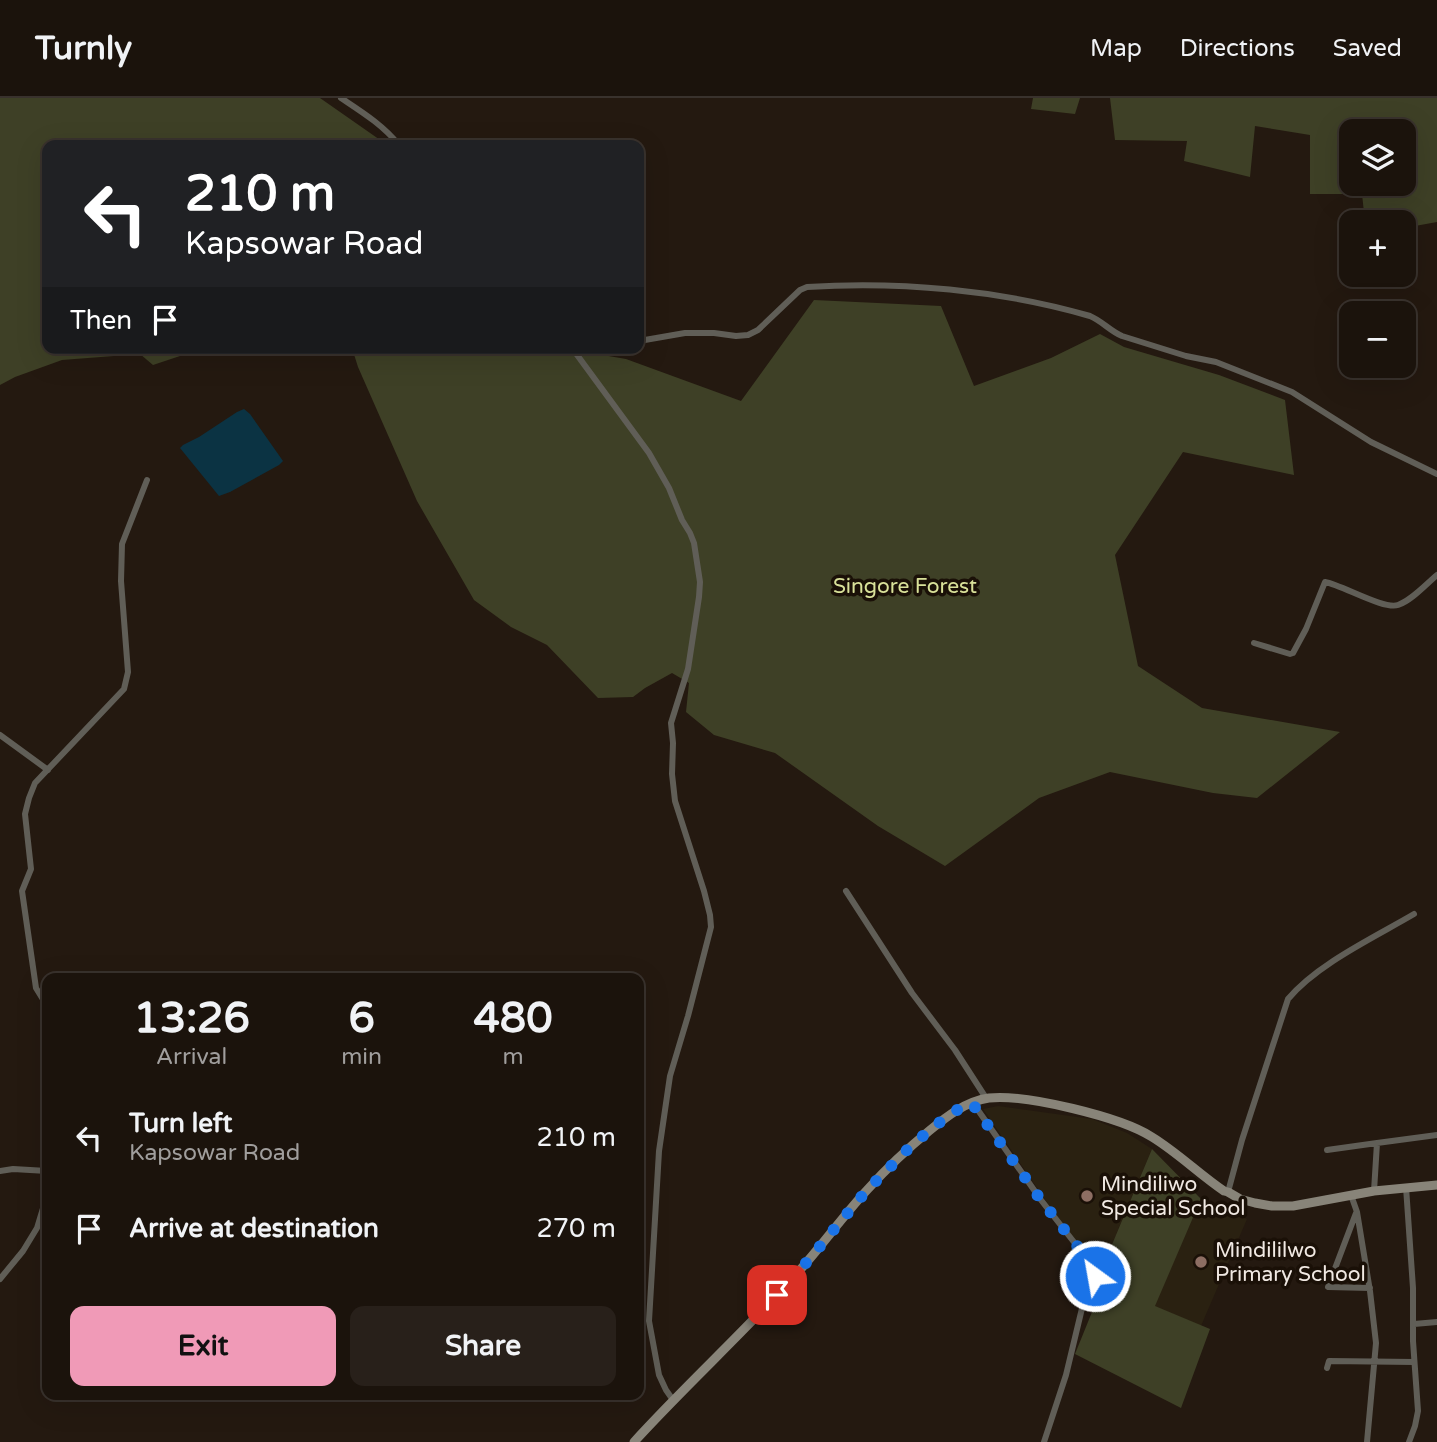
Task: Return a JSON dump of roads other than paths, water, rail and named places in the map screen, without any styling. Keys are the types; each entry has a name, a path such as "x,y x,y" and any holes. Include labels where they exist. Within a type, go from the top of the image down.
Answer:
{"main road":[{"path":"634,1442 790,1282 867,1190 912,1145 951,1113 986,1098 1009,1097 1040,1102 1132,1126 1151,1135 1216,1185 1240,1199 1272,1206 1293,1206 1374,1191 1437,1185"}],"street":[{"path":"341,98 371,118 395,140"},
{"path":"644,340 685,332 748,335 758,330 800,290 807,287 909,285 1005,297 1090,316 1116,334 1186,356 1216,362 1292,392 1371,442 1437,474"},
{"path":"576,354 636,434 669,488 694,543 700,582 688,669 671,723 672,774 675,801 704,891 711,927 670,1076 659,1151 649,1321 659,1375 673,1399"},
{"path":"42,998 36,988 22,891 31,869 24,814 35,783 124,689 128,672 121,581 122,544 147,480"},
{"path":"1254,643 1293,653 1325,582 1394,606 1410,598 1437,575"},
{"path":"0,735 48,770"},
{"path":"845,891 986,1098"},
{"path":"1228,1192 1288,999 1297,988 1335,961 1414,914"},
{"path":"972,1103 1041,1200 1095,1269 1095,1276 1084,1300 1066,1375 1044,1442"},
{"path":"1327,1150 1437,1135"},
{"path":"1374,1191 1377,1143"},
{"path":"0,1171 42,1171"},
{"path":"1406,1187 1418,1411 1409,1442"},
{"path":"1351,1195 1357,1212 1370,1288 1376,1343 1367,1442"},
{"path":"0,1279 23,1251 37,1228 42,1212"},
{"path":"1357,1212 1328,1287 1370,1288"},
{"path":"1413,1324 1437,1322"},
{"path":"1327,1368 1329,1361 1414,1362"}],"water":[{"path":"244,409 283,461 219,496 180,448"}],"place":[{"name":"Mindiliwo Special School","path":"1087,1196"},
{"name":"Mindililwo Primary School","path":"1201,1262"}],"park label":[{"name":"Singore Forest","path":"905,586"}]}
